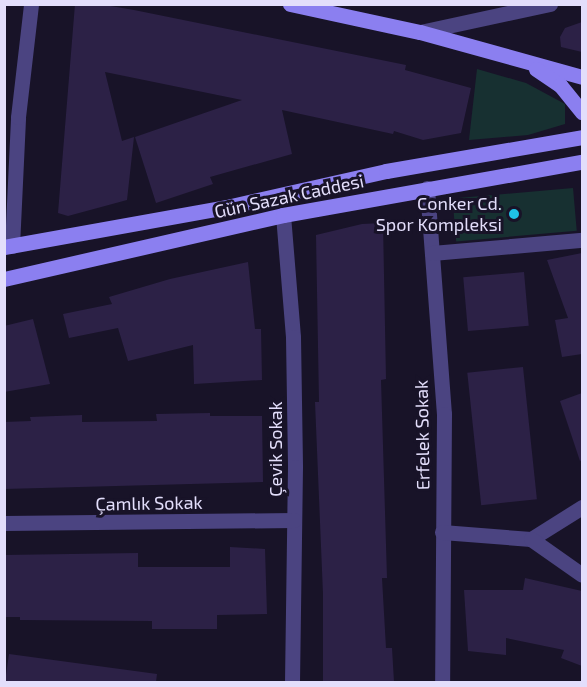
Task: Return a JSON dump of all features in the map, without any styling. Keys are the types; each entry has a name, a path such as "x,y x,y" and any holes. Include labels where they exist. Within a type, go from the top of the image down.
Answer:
{"main road":[{"path":"290,4 420,32 582,77"},
{"path":"526,62 582,88"},
{"path":"526,62 560,85 582,112"},
{"name":"Gün Sazak Caddesi","path":"8,247 231,206 386,171 582,136"},
{"name":"Gün Sazak Caddesi","path":"4,279 283,215 582,162"}],"street":[{"path":"8,247 11,118 31,4"},
{"path":"420,32 550,4"},
{"name":"Erfelek Sokak","path":"427,188 444,414 442,682"},
{"name":"Çevik Sokak","path":"283,215 293,337 292,682"},
{"path":"432,253 582,240"},
{"path":"531,539 582,507"},
{"name":"Çamlık Sokak","path":"4,523 294,520"},
{"path":"442,532 531,539 582,575"}],"green space":[{"path":"477,69 526,83 565,104 565,124 528,135 469,140"},
{"name":"Conker Cd. Spor Kompleksi","path":"573,188 577,231 456,241 452,199"}],"building":[{"path":"75,4 99,4 134,10 406,65 405,70 471,88 461,133 423,140 394,131 393,134 282,110 292,154 210,177 213,184 156,203 135,137 242,100 105,72 122,141 134,137 127,200 68,216 58,213"},
{"path":"582,22 582,52 561,47 560,37 565,28"},
{"path":"383,223 386,379 381,380 387,578 382,578 386,648 392,648 394,682 323,682 323,594 315,402 319,402 316,235 362,224"},
{"path":"582,253 582,354 562,357 555,320 568,318 547,260"},
{"path":"248,262 255,329 261,329 262,380 194,384 193,345 128,361 118,328 69,338 63,314 112,304 109,297 170,279"},
{"path":"524,272 529,326 468,331 463,277"},
{"path":"33,319 50,384 4,392 4,326"},
{"path":"523,367 537,499 481,505 467,373"},
{"path":"582,393 582,460 580,461 560,401"},
{"path":"210,413 210,416 262,416 263,482 4,489 4,422 31,421 30,417 82,415 82,422 157,421 156,414"},
{"path":"230,547 265,549 267,614 217,615 217,629 152,629 152,621 20,620 20,617 4,617 4,555 138,553 138,567 230,567"},
{"path":"525,578 582,591 582,666 561,658 564,650 506,638 506,655 468,651 464,590 523,590"},
{"path":"9,654 157,674 156,682 5,682"}],"place":[{"name":"Conker Cd. Spor Kompleksi","path":"514,214"}]}
